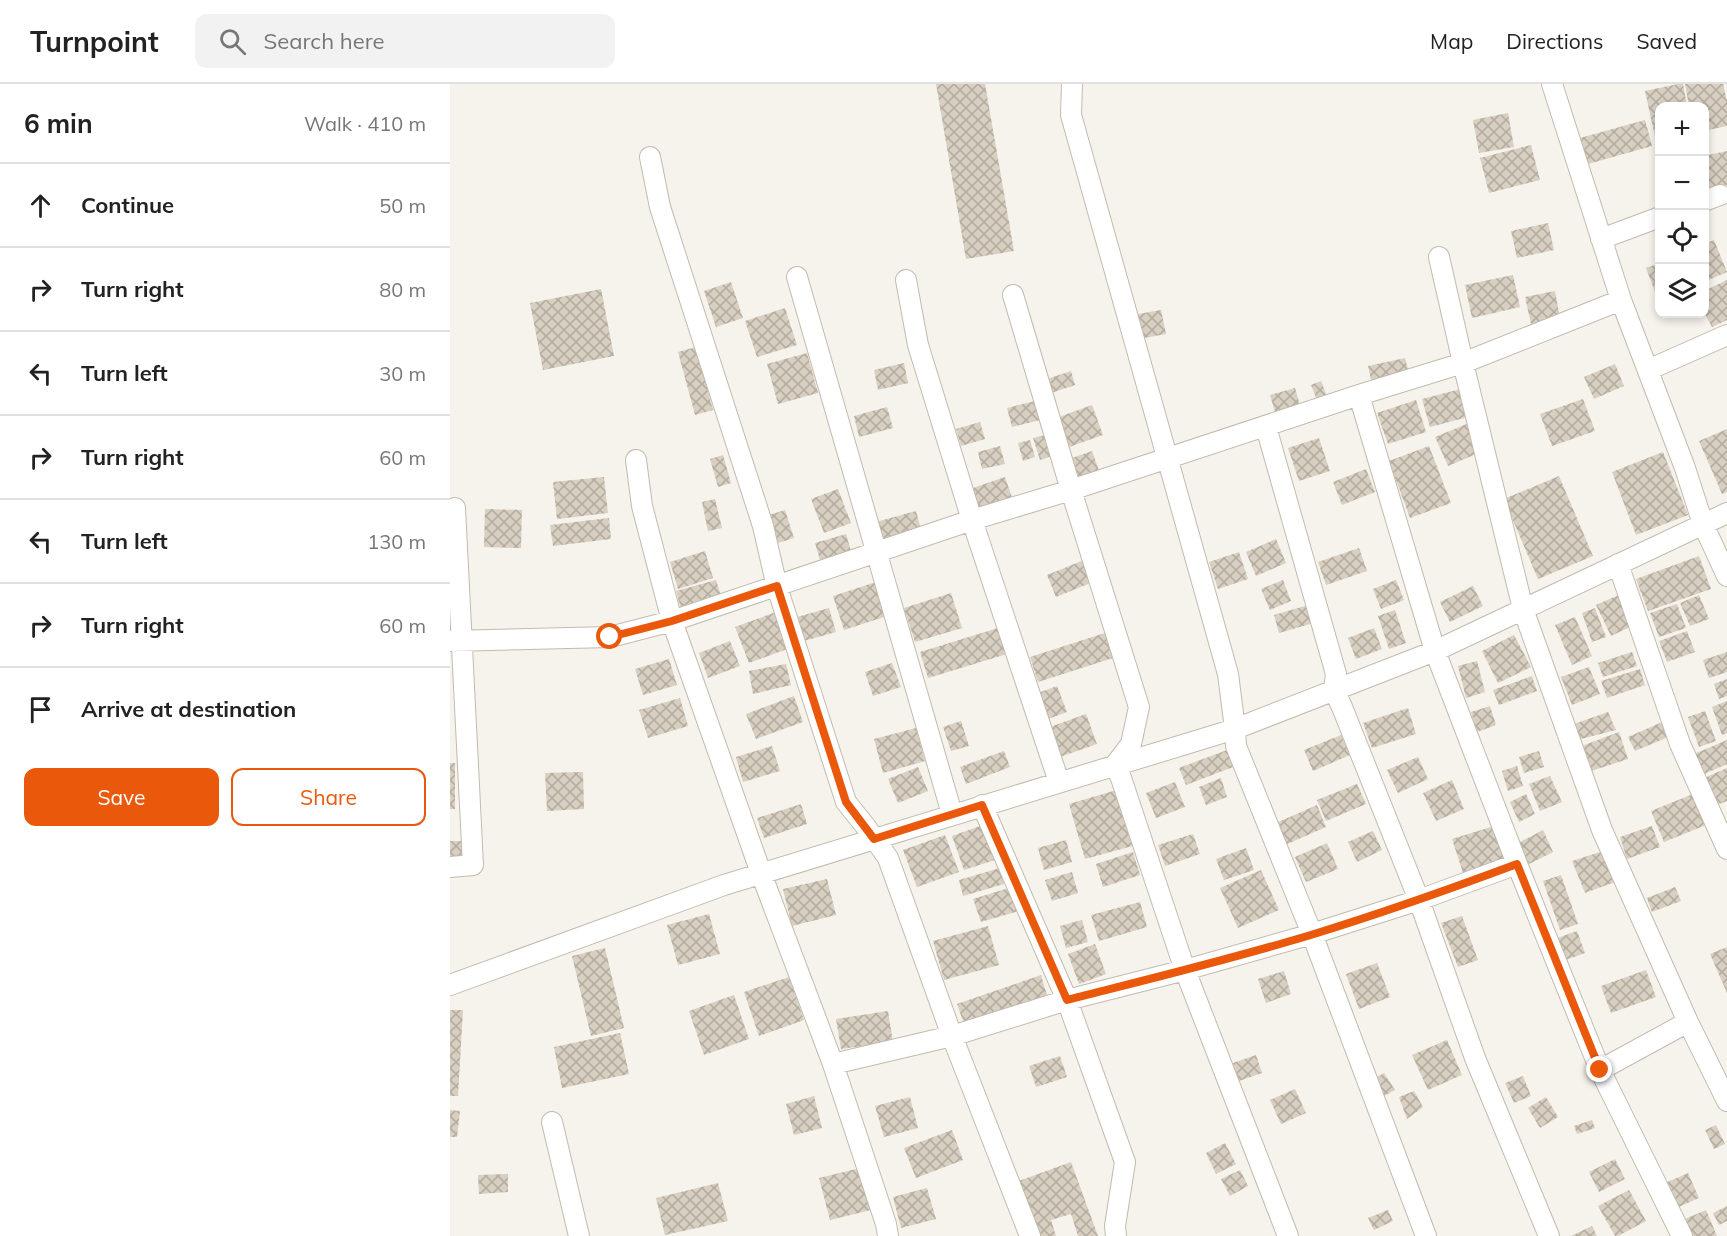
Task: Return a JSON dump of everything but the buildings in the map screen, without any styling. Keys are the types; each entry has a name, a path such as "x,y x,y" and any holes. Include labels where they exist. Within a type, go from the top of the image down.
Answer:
{"street":[{"path":"1072,84 1071,115 1228,675 1236,746 1312,934 1426,1236"},
{"path":"1552,84 1621,300 1685,468 1703,524 1727,576"},
{"path":"650,157 660,207 763,526 777,586 846,802 888,858 952,1036 1030,1236"},
{"path":"1601,239 1655,219"},
{"path":"1439,257 1523,609 1602,830 1688,1022 1727,1101"},
{"path":"797,277 952,814"},
{"path":"906,280 918,345 972,520 1059,782"},
{"path":"1012,295 1139,706 1131,744 1115,765"},
{"path":"456,640 610,637 672,621 972,520 1463,363 1621,300"},
{"path":"1648,370 1727,335"},
{"path":"1359,395 1435,651 1600,1070 1682,1236"},
{"path":"1266,427 1336,675 1334,690 1347,717 1419,900 1475,1058 1549,1236"},
{"path":"636,460 642,506 672,621 761,873 833,1064 888,1236"},
{"path":"450,867 473,865 456,640 455,508"},
{"path":"450,985 761,873 1235,729 1435,651 1727,513"},
{"path":"1618,564 1680,744 1727,849"},
{"path":"1115,765 1185,970 1288,1236"},
{"path":"982,805 1067,1000 1125,1162 1115,1226 1116,1236"},
{"path":"833,1064 952,1036 1067,1000 1312,934 1419,900 1517,864"},
{"path":"1600,1070 1688,1022"},
{"path":"552,1122 579,1236"}],"route":[{"path":"610,637 672,621 777,586 846,802 874,839 982,805 1067,1000 1312,934 1419,900 1517,864 1600,1070"}]}
